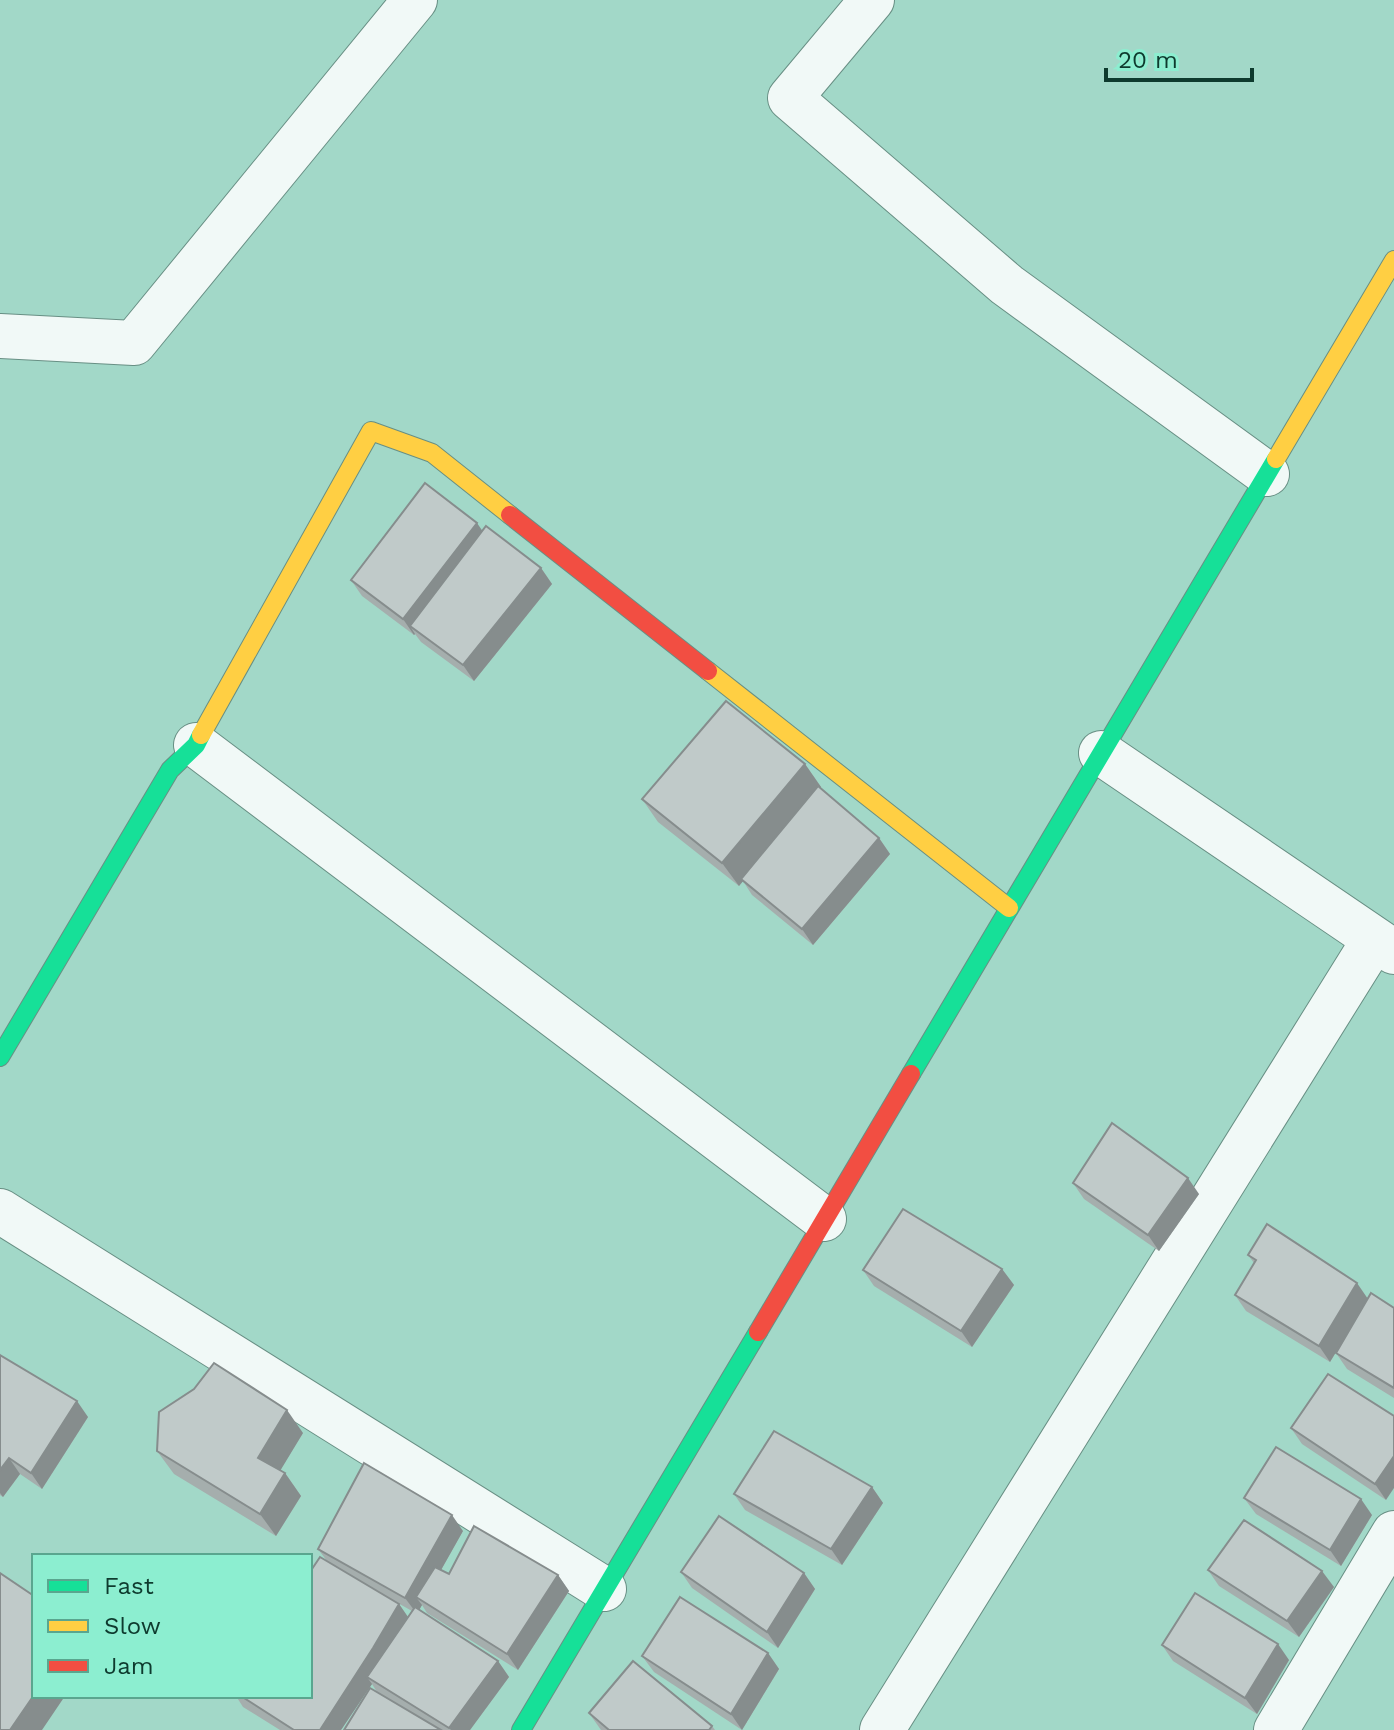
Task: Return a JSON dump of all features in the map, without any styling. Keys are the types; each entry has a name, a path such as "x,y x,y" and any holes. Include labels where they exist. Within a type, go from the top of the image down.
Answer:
{"street":[{"path":"0,336 134,343 415,0"},
{"path":"872,0 790,98 1007,285 1267,474"},
{"path":"521,1730 1394,260"},
{"path":"0,1057 170,770 196,745 371,431 432,453 1009,908"},
{"path":"196,745 824,1219"},
{"path":"882,1730 1384,946 1101,753"},
{"path":"0,1211 604,1589"},
{"path":"1276,1730 1394,1533"}],"building":[{"path":"425,483 477,523 403,619 351,580"},
{"path":"486,526 541,568 463,665 410,626"},
{"path":"726,701 805,764 722,863 642,799"},
{"path":"818,786 879,838 802,929 741,879"},
{"path":"1112,1123 1188,1178 1148,1235 1073,1183"},
{"path":"903,1209 1002,1269 961,1331 863,1270"},
{"path":"1267,1224 1357,1283 1319,1346 1235,1295 1256,1260 1248,1255"},
{"path":"1371,1293 1394,1308 1394,1388 1336,1353"},
{"path":"0,1355 77,1401 31,1473 9,1458 0,1470"},
{"path":"214,1363 287,1410 258,1458 285,1473 260,1514 157,1451 159,1412 194,1389"},
{"path":"1328,1374 1394,1416 1394,1456 1375,1484 1291,1428"},
{"path":"774,1431 872,1487 831,1549 734,1494"},
{"path":"1276,1447 1361,1499 1330,1550 1244,1498"},
{"path":"364,1463 452,1515 405,1598 318,1549"},
{"path":"719,1516 804,1573 767,1632 681,1572"},
{"path":"1244,1520 1322,1571 1287,1621 1208,1570"},
{"path":"474,1526 558,1575 507,1654 416,1597 435,1567 449,1574"},
{"path":"320,1557 399,1604 320,1730 294,1730 244,1698 312,1698 312,1569"},
{"path":"0,1573 32,1595 32,1698 10,1730 0,1730"},
{"path":"1195,1593 1278,1644 1245,1698 1162,1645"},
{"path":"680,1597 768,1653 731,1714 642,1656"},
{"path":"415,1607 498,1661 449,1728 367,1677"},
{"path":"633,1661 712,1726 709,1730 609,1730 589,1713"},
{"path":"370,1688 441,1730 344,1730"}],"traffic: fast":[{"path":"911,1074 1276,459"},
{"path":"0,1057 170,770 196,745 201,735"},
{"path":"521,1730 758,1332"}],"traffic: slow":[{"path":"1276,459 1394,260"},
{"path":"201,735 371,431 432,453 510,515"},
{"path":"708,671 1009,908"}],"traffic: jam":[{"path":"510,515 708,671"},
{"path":"758,1332 911,1074"}]}
